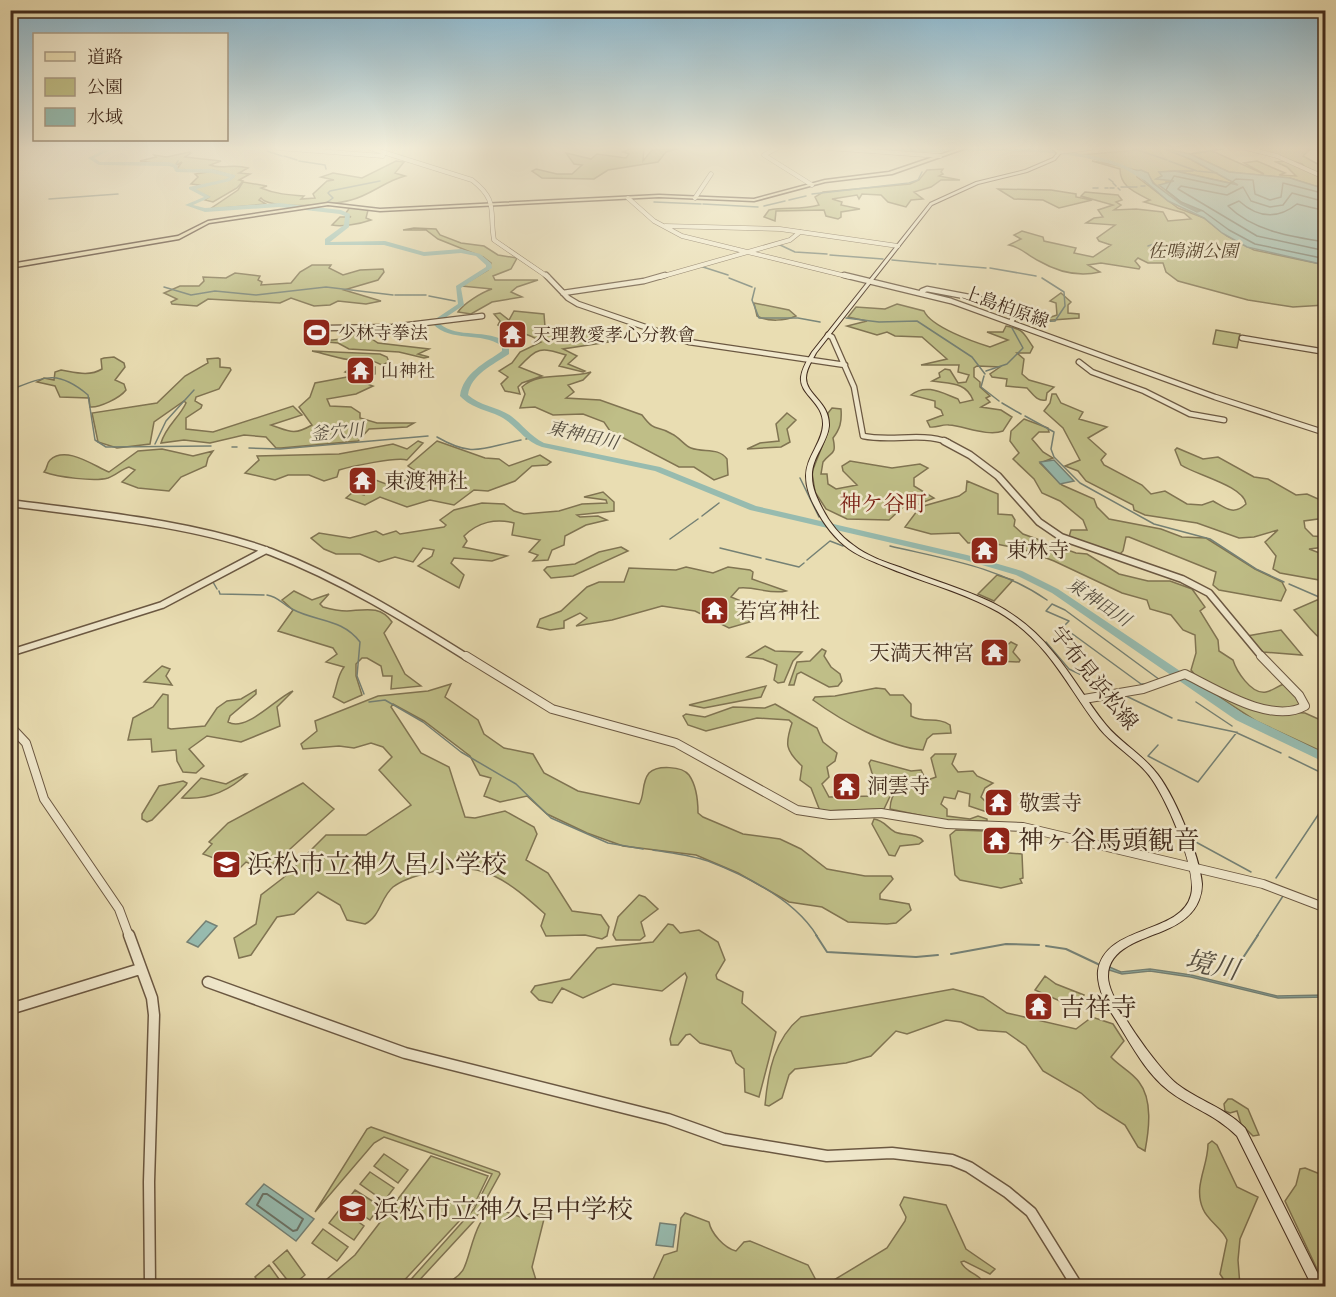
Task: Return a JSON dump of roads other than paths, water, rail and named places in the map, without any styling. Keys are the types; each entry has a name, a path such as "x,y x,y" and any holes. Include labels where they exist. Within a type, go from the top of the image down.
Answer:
{"main road":[{"path":"10,266 179,237 208,222 295,209"},
{"path":"368,209 411,209"},
{"path":"808,361 930,209"},
{"name":"宇布見浜松線","path":"808,361 803,373 803,383 823,411 826,423 808,477 812,492 830,526 846,544 865,555 993,606 1014,618 1054,656 1110,735 1157,779 1195,868 1197,889 1189,909 1176,920 1119,946 1109,954 1103,967 1103,986 1108,999 1162,1078 1179,1091 1222,1114 1241,1132 1318,1287"}],"street":[{"path":"493,209 494,240 553,280 563,293 578,304 681,340 845,365"},
{"name":"上島柏原線","path":"641,209 670,230 748,252 922,291 1012,320 1217,396 1326,431"},
{"path":"661,225 800,232 898,246"},
{"path":"563,293 641,282 790,240 800,232"},
{"name":"上島柏原線","path":"871,280 971,308 1215,398 1326,431"},
{"path":"922,291 927,289 983,299 1015,315 1012,320"},
{"path":"328,328 388,327 482,316"},
{"path":"828,335 832,336 854,387 862,436 944,441 1007,484 1042,525 1077,546 1112,554 1183,579 1205,590 1226,608 1247,640 1299,695 1305,706 1296,711 1254,708 1191,675 1183,674 1143,688 1084,699"},
{"path":"1242,338 1326,352"},
{"path":"1079,363 1092,372 1144,391 1190,414 1224,420"},
{"path":"10,504 142,521 233,540 266,550 369,596 552,710 676,742 797,810 821,815 881,813 947,824 1014,826 1273,887 1326,908"},
{"path":"10,653 162,605 266,550"},
{"path":"12,730 26,743 44,799 119,909 152,998 154,1016 149,1182 150,1287"},
{"path":"10,1009 140,969"},
{"path":"208,982 405,1053 668,1119 724,1139 827,1156 892,1153 952,1160 969,1167 1007,1192 1031,1212 1077,1287"}],"water":[{"path":"1184,209 1200,211 1194,209 1325,209 1325,265 1247,247 1222,233 1204,218"},
{"path":"1054,460 1074,481 1060,484 1040,462"},
{"path":"206,921 217,926 198,947 187,942"},
{"path":"1107,966 1121,972 1150,969 1191,975 1277,996 1325,995 1325,997 1278,998 1191,977 1150,971 1122,974 1106,969"},
{"path":"264,1184 314,1219 296,1241 246,1204"},
{"path":"660,1223 676,1225 673,1247 656,1245"}],"waterway":[{"name":"東神田川","path":"200,209 227,209"},
{"name":"東神田川","path":"310,209 348,215 347,226 327,240 327,244 385,243 424,254 461,251 478,255 489,264 489,268 458,287 461,305 439,319 436,324 450,332 489,337 506,345 506,352 480,370 468,382 464,396 472,403 507,417 530,439 542,445 657,469 753,508 967,558 1019,573 1055,591 1240,717 1326,759"},
{"path":"1148,246 1162,241"},
{"path":"778,244 795,252 827,254"},
{"path":"830,255 883,259"},
{"path":"892,260 936,264"},
{"path":"939,264 986,268"},
{"path":"703,267 728,275"},
{"path":"990,268 1036,276"},
{"path":"729,278 752,287"},
{"path":"1034,322 1055,321 1065,306 1064,292 1042,278"},
{"path":"164,287 191,295 215,291 256,295 326,287 393,295"},
{"path":"755,288 752,300 759,318 798,318 820,322"},
{"path":"395,295 426,295"},
{"path":"429,296 455,301"},
{"path":"846,318 879,322 917,321 972,357 985,374"},
{"path":"986,371 1007,364 1023,348 1012,328"},
{"path":"984,376 981,387 999,401"},
{"name":"釜穴川","path":"10,390 41,379 68,381 88,395 95,440 106,447 211,446"},
{"path":"155,444 166,421 194,390"},
{"path":"1002,403 1021,414"},
{"path":"1025,416 1054,432 1051,449 1054,457 1080,483 1154,524 1210,539 1256,569 1284,582"},
{"name":"釜穴川","path":"249,448 280,449 428,436"},
{"name":"釜穴川","path":"437,437 469,449 487,448 521,440"},
{"name":"釜穴川","path":"232,447 237,447"},
{"path":"800,478 819,517"},
{"path":"702,516 719,503"},
{"path":"670,539 698,519"},
{"path":"807,560 830,541 843,546"},
{"path":"890,546 991,572 1010,579 1047,600"},
{"path":"720,548 761,558"},
{"path":"766,559 799,567 804,563"},
{"path":"213,582 217,589"},
{"path":"1289,584 1326,600"},
{"path":"219,591 220,594 264,595"},
{"path":"267,595 275,597 301,613 337,624 353,634 360,642 357,676 364,694"},
{"path":"1146,684 1141,684 1063,627 1069,621 1046,611 1052,604 1065,610 1160,680"},
{"path":"1046,642 1069,669 1115,691"},
{"path":"1124,695 1172,718"},
{"path":"369,702 385,700 423,722 461,752 516,784 551,818 608,843 643,849"},
{"path":"1196,702 1232,726"},
{"path":"1178,720 1236,733"},
{"path":"1158,745 1148,756 1198,782 1236,733"},
{"path":"1236,733 1281,753"},
{"path":"1289,757 1326,775"},
{"path":"1276,878 1326,803"},
{"path":"1194,841 1251,872"},
{"path":"653,850 701,859 754,882 796,911 817,936"},
{"path":"1257,936 1283,896"},
{"path":"816,935 827,952 916,957 938,955"},
{"name":"境川","path":"1229,979 1258,935"},
{"path":"951,954 1006,944 1039,945"},
{"path":"1046,946 1066,949 1102,966"}],"place":[{"name":"少林寺拳法","path":"317,333"},
{"name":"天理教愛孝心分教會","path":"512,335"},
{"name":"山神社","path":"360,371"},
{"name":"東渡神社","path":"363,481"},
{"name":"東林寺","path":"985,550"},
{"name":"若宮神社","path":"715,611"},
{"name":"天満天神宮","path":"995,653"},
{"name":"洞雲寺","path":"846,786"},
{"name":"敬雲寺","path":"998,803"},
{"name":"神ヶ谷馬頭観音","path":"997,840"},
{"name":"浜松市立神久呂小学校","path":"226,864"},
{"name":"吉祥寺","path":"1038,1007"},
{"name":"浜松市立神久呂中学校","path":"352,1209"}],"district":[{"name":"神ケ谷町","path":"883,503"}],"park label":[{"name":"佐鳴湖公園","path":"1193,251"}]}
